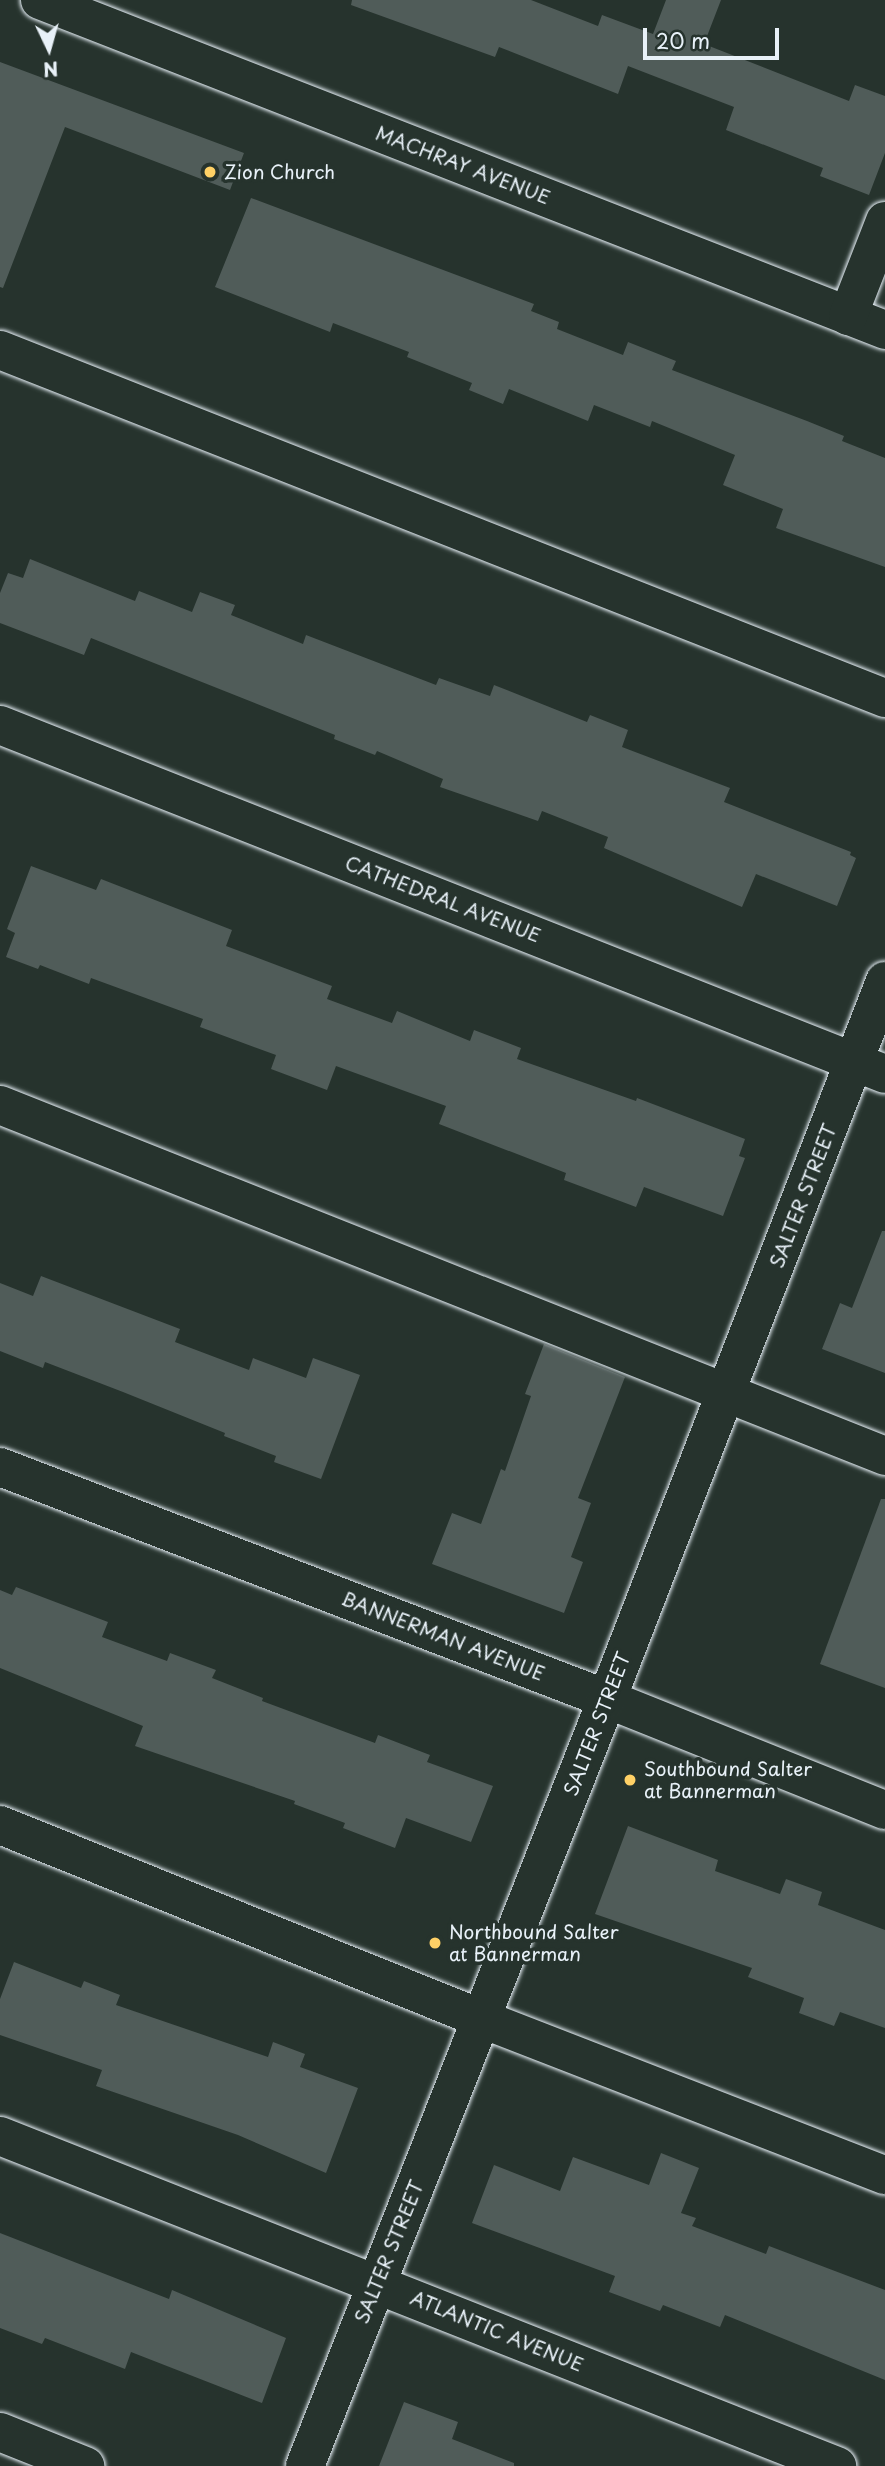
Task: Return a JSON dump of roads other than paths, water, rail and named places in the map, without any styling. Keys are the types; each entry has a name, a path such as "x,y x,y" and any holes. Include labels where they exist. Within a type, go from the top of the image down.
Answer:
{"street":[{"name":"MACHRAY AVENUE","path":"40,0 114,13 885,330"},
{"path":"848,316 885,221"},
{"path":"0,350 885,698"},
{"name":"CATHEDRAL AVENUE","path":"0,725 870,1068"},
{"name":"SALTER STREET","path":"304,2466 727,1393 870,1068 885,981"},
{"path":"0,1105 885,1456"},
{"name":"BANNERMAN AVENUE","path":"0,1466 607,1699 885,1810"},
{"path":"0,1825 482,2019 885,2175"},
{"name":"ATLANTIC AVENUE","path":"0,2136 836,2466"},
{"path":"0,2432 85,2466"}],"place":[{"name":"Zion Church","path":"210,172"},
{"name":"Southbound Salter at Bannerman","path":"630,1780"},
{"name":"Northbound Salter at Bannerman","path":"435,1943"}]}
